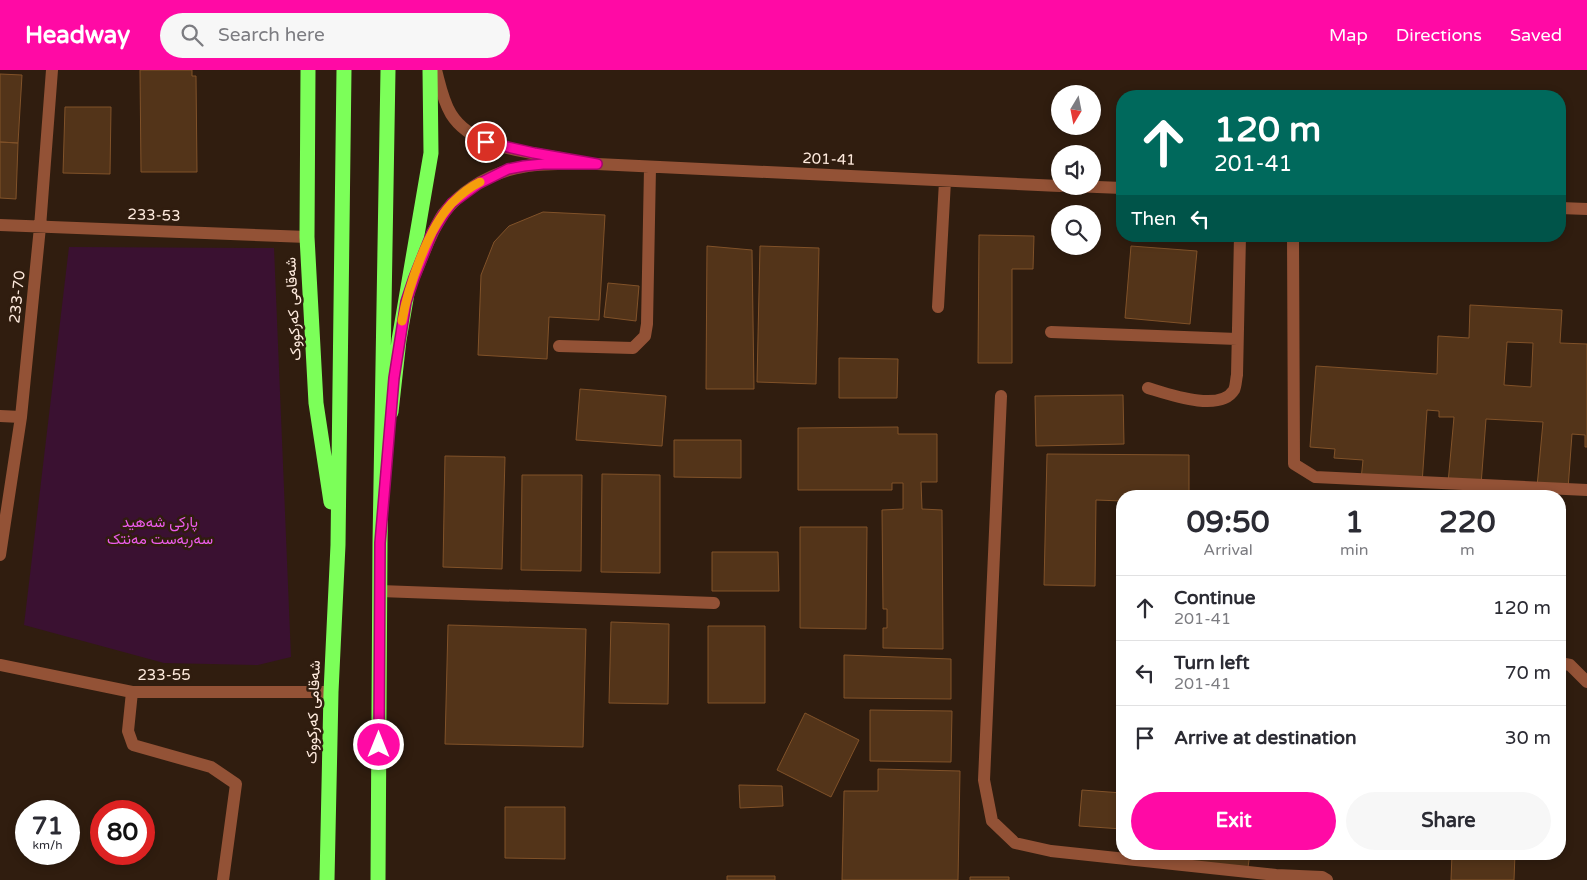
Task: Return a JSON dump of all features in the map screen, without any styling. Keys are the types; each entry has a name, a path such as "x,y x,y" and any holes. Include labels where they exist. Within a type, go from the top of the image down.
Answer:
{"highway":[{"name":"شەقامی کەرکووک","path":"308,70 307,237 316,402 338,545"},
{"name":"شەقامی کەرکووک","path":"327,880 331,692 338,545 344,70"},
{"path":"378,880 380,543 388,70"},
{"path":"380,543 394,378 431,153 430,70"}],"street":[{"name":"233-70","path":"0,555 21,417 40,227 52,70"},
{"name":"201-41","path":"436,70 451,114 462,128 474,136 507,147 597,164"},
{"name":"201-41","path":"406,302 432,233 452,203 478,184 508,169 543,164 597,164 1051,186"},
{"path":"559,346 633,348 645,336 647,324 650,168"},
{"path":"938,307 945,181"},
{"path":"1101,187 1116,188"},
{"path":"1566,208 1587,209"},
{"name":"233-53","path":"0,225 307,237"},
{"path":"1148,388 1196,400 1220,401 1233,391 1237,375 1240,242"},
{"path":"1293,242 1294,464 1315,477 1587,490"},
{"path":"1051,332 1238,339"},
{"path":"1001,396 984,780 992,821 1015,843 1051,851 1116,858"},
{"path":"0,416 21,417"},
{"path":"380,591 714,603"},
{"name":"233-55","path":"0,664 132,692 331,692"},
{"path":"1566,664 1570,665 1587,682"},
{"path":"132,692 128,731 133,745 211,767 236,784 223,880"},
{"path":"1135,860 1276,875 1322,877 1328,880"}],"green space":[{"name":"پارکی شەهید سەربەست مەنتک","path":"69,247 274,248 291,657 258,665 164,663 24,625"}],"building":[{"path":"140,70 192,70 192,76 196,76 197,172 141,172"},
{"path":"0,74 22,75 18,143 0,142"},
{"path":"65,107 111,107 110,174 63,173"},
{"path":"0,142 18,143 16,199 0,198"},
{"path":"543,212 605,215 599,320 549,317 547,359 478,355 481,275 494,242 509,226"},
{"path":"979,235 1034,236 1033,269 1012,269 1012,363 978,363"},
{"path":"707,246 752,250 754,389 706,389"},
{"path":"760,246 819,248 816,384 757,382"},
{"path":"1131,246 1197,251 1190,324 1125,318"},
{"path":"608,283 639,286 636,321 604,317"},
{"path":"1470,305 1562,310 1560,343 1587,344 1587,447 1585,447 1585,435 1572,434 1568,489 1537,487 1543,422 1486,419 1481,485 1448,483 1454,417 1439,417 1439,411 1427,410 1422,484 1361,480 1363,460 1334,458 1335,449 1310,447 1316,366 1437,374 1438,336 1469,338","holes":["1507,342 1533,343 1531,387 1504,385"]},
{"path":"839,358 898,359 897,398 839,398"},
{"path":"580,389 666,396 662,446 576,440"},
{"path":"1123,395 1124,444 1036,446 1035,396"},
{"path":"898,427 898,434 937,434 937,482 921,482 922,509 942,510 943,649 883,648 883,628 887,628 887,609 883,609 882,510 903,509 903,483 892,483 892,490 798,490 798,428"},
{"path":"674,440 741,440 741,478 674,477"},
{"path":"1047,454 1189,455 1189,490 1116,490 1116,501 1096,500 1095,586 1044,585"},
{"path":"445,456 505,457 502,569 443,567"},
{"path":"602,474 660,475 660,573 601,572"},
{"path":"522,475 582,475 581,571 521,570"},
{"path":"800,527 867,527 866,629 800,628"},
{"path":"712,552 778,552 779,591 712,591"},
{"path":"611,622 669,624 668,704 609,703"},
{"path":"448,625 586,629 583,747 445,744"},
{"path":"708,626 765,626 765,703 708,703"},
{"path":"844,655 951,659 951,699 844,698"},
{"path":"870,710 952,711 951,762 870,761"},
{"path":"805,713 859,740 831,797 777,770"},
{"path":"878,769 960,771 958,880 842,880 844,791 878,791"},
{"path":"739,785 782,786 783,806 740,808"},
{"path":"1082,790 1116,793 1116,829 1079,826"},
{"path":"505,807 565,807 565,859 505,858"},
{"path":"1172,860 1249,860 1248,867"},
{"path":"1452,860 1515,860 1514,880 1451,880"},
{"path":"727,876 775,876 775,880 727,880"},
{"path":"970,877 1009,877 1009,880 970,880"}],"slow traffic":[{"path":"402,321 406,302 432,233 452,203 480,182"}],"route":[{"path":"379,745 380,543 394,378 406,302 414,278 432,233 443,215 452,203 478,184 508,169 524,166 597,164 562,159 486,142"}]}
